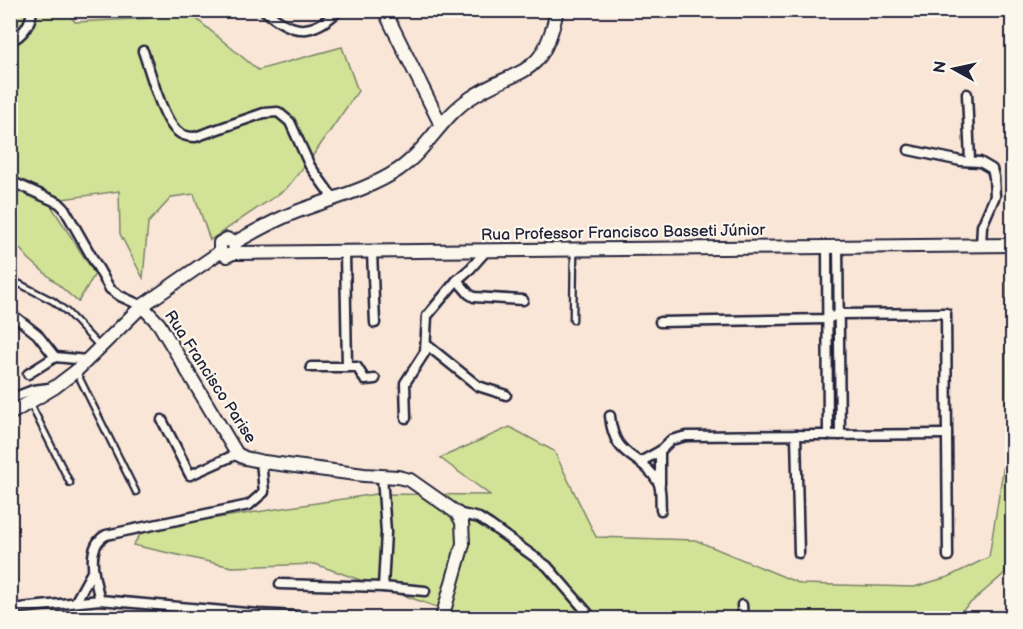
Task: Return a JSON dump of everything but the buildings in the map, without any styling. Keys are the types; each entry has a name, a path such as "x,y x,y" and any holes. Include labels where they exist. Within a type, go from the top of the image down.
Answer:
{"main road":[{"path":"384,10 441,125"},
{"path":"234,248 282,218 397,171 416,156 460,105 532,66 546,50 551,39 557,10"},
{"name":"Rua Professor Francisco Basseti Júnior","path":"142,306 220,252 227,255 234,248 372,252 1012,246"},
{"path":"10,414 55,387 76,371 142,306"},
{"name":"Rua Francisco Parise","path":"142,306 159,324 237,454 261,461 410,480 457,513"},
{"path":"442,618 463,544 462,522 457,513"}],"street":[{"path":"10,41 16,39 26,28 32,10"},
{"path":"264,10 284,26 295,30 316,27 330,19 339,10"},
{"path":"143,51 166,115 178,133 187,137 195,137 264,113 278,112 290,122 310,166 333,198"},
{"path":"967,94 970,161"},
{"path":"909,150 970,161 987,165 992,169 994,196 982,226 981,246"},
{"path":"10,181 59,203 110,289 142,306"},
{"path":"832,247 838,314 840,435"},
{"path":"828,435 827,319 832,247"},
{"path":"406,418 405,383 423,357 427,345 427,316 457,280 486,251"},
{"path":"345,252 347,367"},
{"path":"372,252 375,323"},
{"path":"457,280 474,297 524,300"},
{"path":"660,322 827,319 838,314 946,313 948,556"},
{"path":"18,319 37,334 55,357"},
{"path":"427,345 478,386 507,395"},
{"path":"28,374 55,357 87,360"},
{"path":"311,367 357,367 365,380 375,380"},
{"path":"10,399 33,390 55,387"},
{"path":"610,416 612,433 616,442 626,453 640,462 660,484"},
{"path":"162,420 190,476 237,454"},
{"path":"796,435 799,553"},
{"path":"640,462 660,451 671,440 686,436 947,435"},
{"path":"660,451 661,510"},
{"path":"100,600 92,572 94,551 99,539 106,535 249,505 264,492 261,461"},
{"path":"382,476 386,532 383,587"},
{"path":"457,513 479,518 547,566 592,618"},
{"path":"76,601 92,572"},
{"path":"280,584 383,587 425,591"},
{"path":"10,609 100,600 258,614 340,618"},
{"path":"742,605 743,618"}],"lane":[{"path":"573,320 574,250"},
{"path":"10,279 53,301 67,312 100,347"},
{"path":"76,371 136,492"},
{"path":"30,403 70,483"}],"green space":[{"path":"11,11 67,11 75,22 153,18 158,11 206,11 193,16 258,70 342,47 358,91 314,154 286,189 210,240 194,194 172,197 148,223 143,278 120,234 119,191 48,201 95,274 78,302 29,259 11,239"},
{"path":"1012,271 1012,547 1005,573 953,618 447,618 448,611 315,564 232,567 133,545 144,529 376,494 490,495 440,458 510,427 554,451 596,537 695,540 801,584 914,587 948,577 989,557 1005,458 1007,272"}]}
